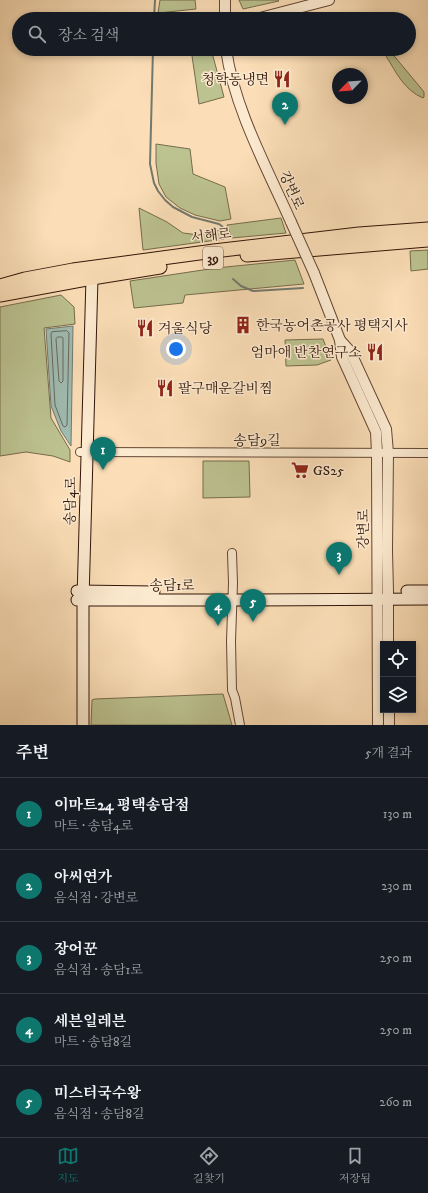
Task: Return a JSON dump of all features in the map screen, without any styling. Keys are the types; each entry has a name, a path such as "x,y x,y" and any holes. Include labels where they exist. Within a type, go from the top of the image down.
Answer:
{"main road":[{"name":"서해로","path":"0,286 26,279 73,270 182,255 359,234 425,228"},
{"name":"서해로","path":"0,295 89,278 213,258 428,240"},
{"name":"송담4로","path":"77,725 83,452 89,278"},
{"name":"송담1로","path":"80,595 232,597 383,595 428,591"},
{"name":"송담4로","path":"80,595 83,725"},
{"name":"송담1로","path":"383,595 428,599"}],"street":[{"path":"225,0 225,12"},
{"path":"283,12 329,0"},
{"name":"강변로","path":"227,56 242,109 252,136 314,272 340,340 342,357 376,432 383,595 388,641"},
{"name":"강변로","path":"340,340 350,351 386,429 388,453 387,551 383,595 378,725"},
{"name":"송담9길","path":"83,452 428,453"},
{"path":"232,552 232,690 240,725"},
{"path":"389,713 389,725"}],"green space":[{"path":"160,0 195,0 196,9 158,12"},
{"path":"239,0 278,0 279,1 243,9"},
{"path":"192,56 213,56 224,97 199,104"},
{"path":"386,56 394,56 424,92 424,97 423,98 416,95 397,74"},
{"path":"156,144 190,149 193,174 225,187 231,219 220,221 195,215 180,208 166,197 159,184 156,163"},
{"path":"139,208 167,222 183,233 199,235 220,230 224,239 143,250"},
{"path":"281,218 286,233 232,238 227,225"},
{"path":"428,250 428,269 411,271 410,251"},
{"path":"295,260 304,284 185,295 183,303 134,308 130,281 216,268"},
{"path":"61,295 74,307 75,324 44,328 51,418 70,450 70,462 53,456 26,452 0,456 0,307"},
{"path":"323,339 331,360 317,365 286,366 285,340"},
{"path":"203,461 249,461 250,497 203,498"},
{"path":"223,694 232,725 91,725 92,700 95,699"}],"water":[{"path":"73,326 71,446 61,431 51,406 46,329"}],"waterway":[{"path":"154,12 155,0"},
{"path":"153,56 150,164 154,183 165,200 173,207 192,217 219,224 223,227 228,237"},
{"path":"233,279 241,286 253,291 303,288"}],"place":[{"name":"청학동냉면","path":"282,79"},
{"name":"아씨연가","path":"285,125"},
{"name":"한국농어촌공사 평택지사","path":"243,325"},
{"name":"겨울식당","path":"145,328"},
{"name":"엄마애 반찬연구소","path":"375,352"},
{"name":"팔구매운갈비찜","path":"165,388"},
{"name":"이마트24 평택송담점","path":"103,470"},
{"name":"GS25","path":"300,470"},
{"name":"장어꾼","path":"339,575"},
{"name":"미스터국수왕","path":"253,622"},
{"name":"세븐일레븐","path":"218,626"}]}
